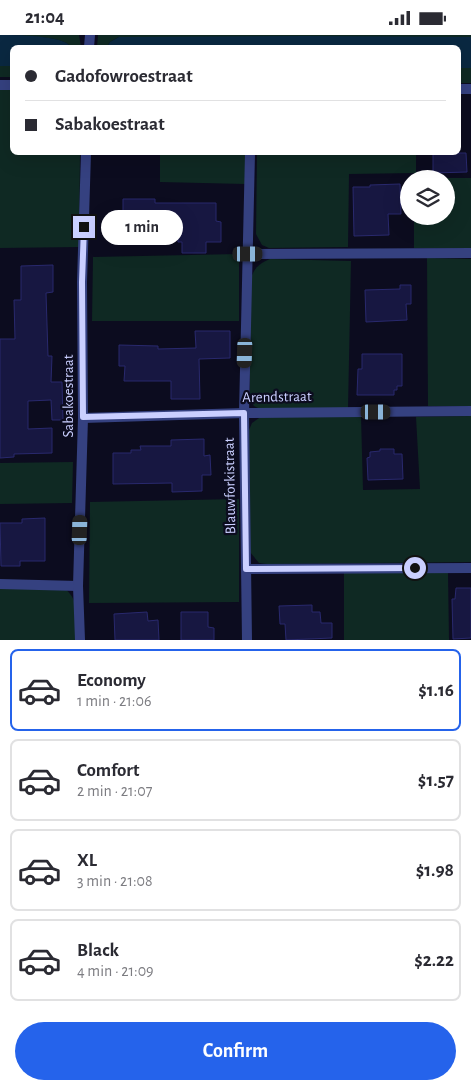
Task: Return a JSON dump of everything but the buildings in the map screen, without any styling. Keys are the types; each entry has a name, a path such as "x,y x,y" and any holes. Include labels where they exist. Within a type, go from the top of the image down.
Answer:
{"street":[{"name":"Sabakoestraat","path":"80,640 78,586 83,417 82,282 86,155"},
{"name":"Blauwforkistraat","path":"247,640 244,413 250,155"},
{"path":"248,254 471,253"},
{"name":"Arendstraat","path":"83,417 244,413 471,411"},
{"path":"246,569 471,568"},
{"path":"0,584 78,586"}],"green space":[{"path":"0,35 79,35 81,45 69,45 59,40"},
{"path":"98,35 471,35 471,37 119,37 108,45 97,45"},
{"path":"0,66 10,66 10,77 0,77"},
{"path":"461,68 471,68 471,83 461,83"},
{"path":"0,86 10,86 10,155 80,155 79,247 0,248"},
{"path":"160,155 246,155 245,184 160,182"},
{"path":"257,155 416,155 416,170 400,170 400,173 349,174 348,247 269,248 262,245 256,234"},
{"path":"455,178 471,178 471,248 414,248 414,225 455,225"},
{"path":"239,254 239,321 92,321 93,257"},
{"path":"427,258 471,259 471,406 428,406"},
{"path":"270,259 351,261 348,408 260,409 254,406 250,400 250,282 257,267"},
{"path":"262,416 361,416 363,490 420,489 416,417 471,416 471,562 259,563 250,552 249,430 252,423"},
{"path":"73,462 72,503 0,504 0,463"},
{"path":"239,499 239,602 89,603 90,502"},
{"path":"344,572 448,573 449,640 344,640"},
{"path":"0,587 65,589 76,606 76,640 0,640"}],"water":[{"path":"0,35 49,38 69,45 10,45 10,66 0,66"},
{"path":"119,37 471,37 471,68 461,68 461,45 108,45"}],"route":[{"path":"84,227 82,282 83,417 244,413 246,569 415,568"}]}
